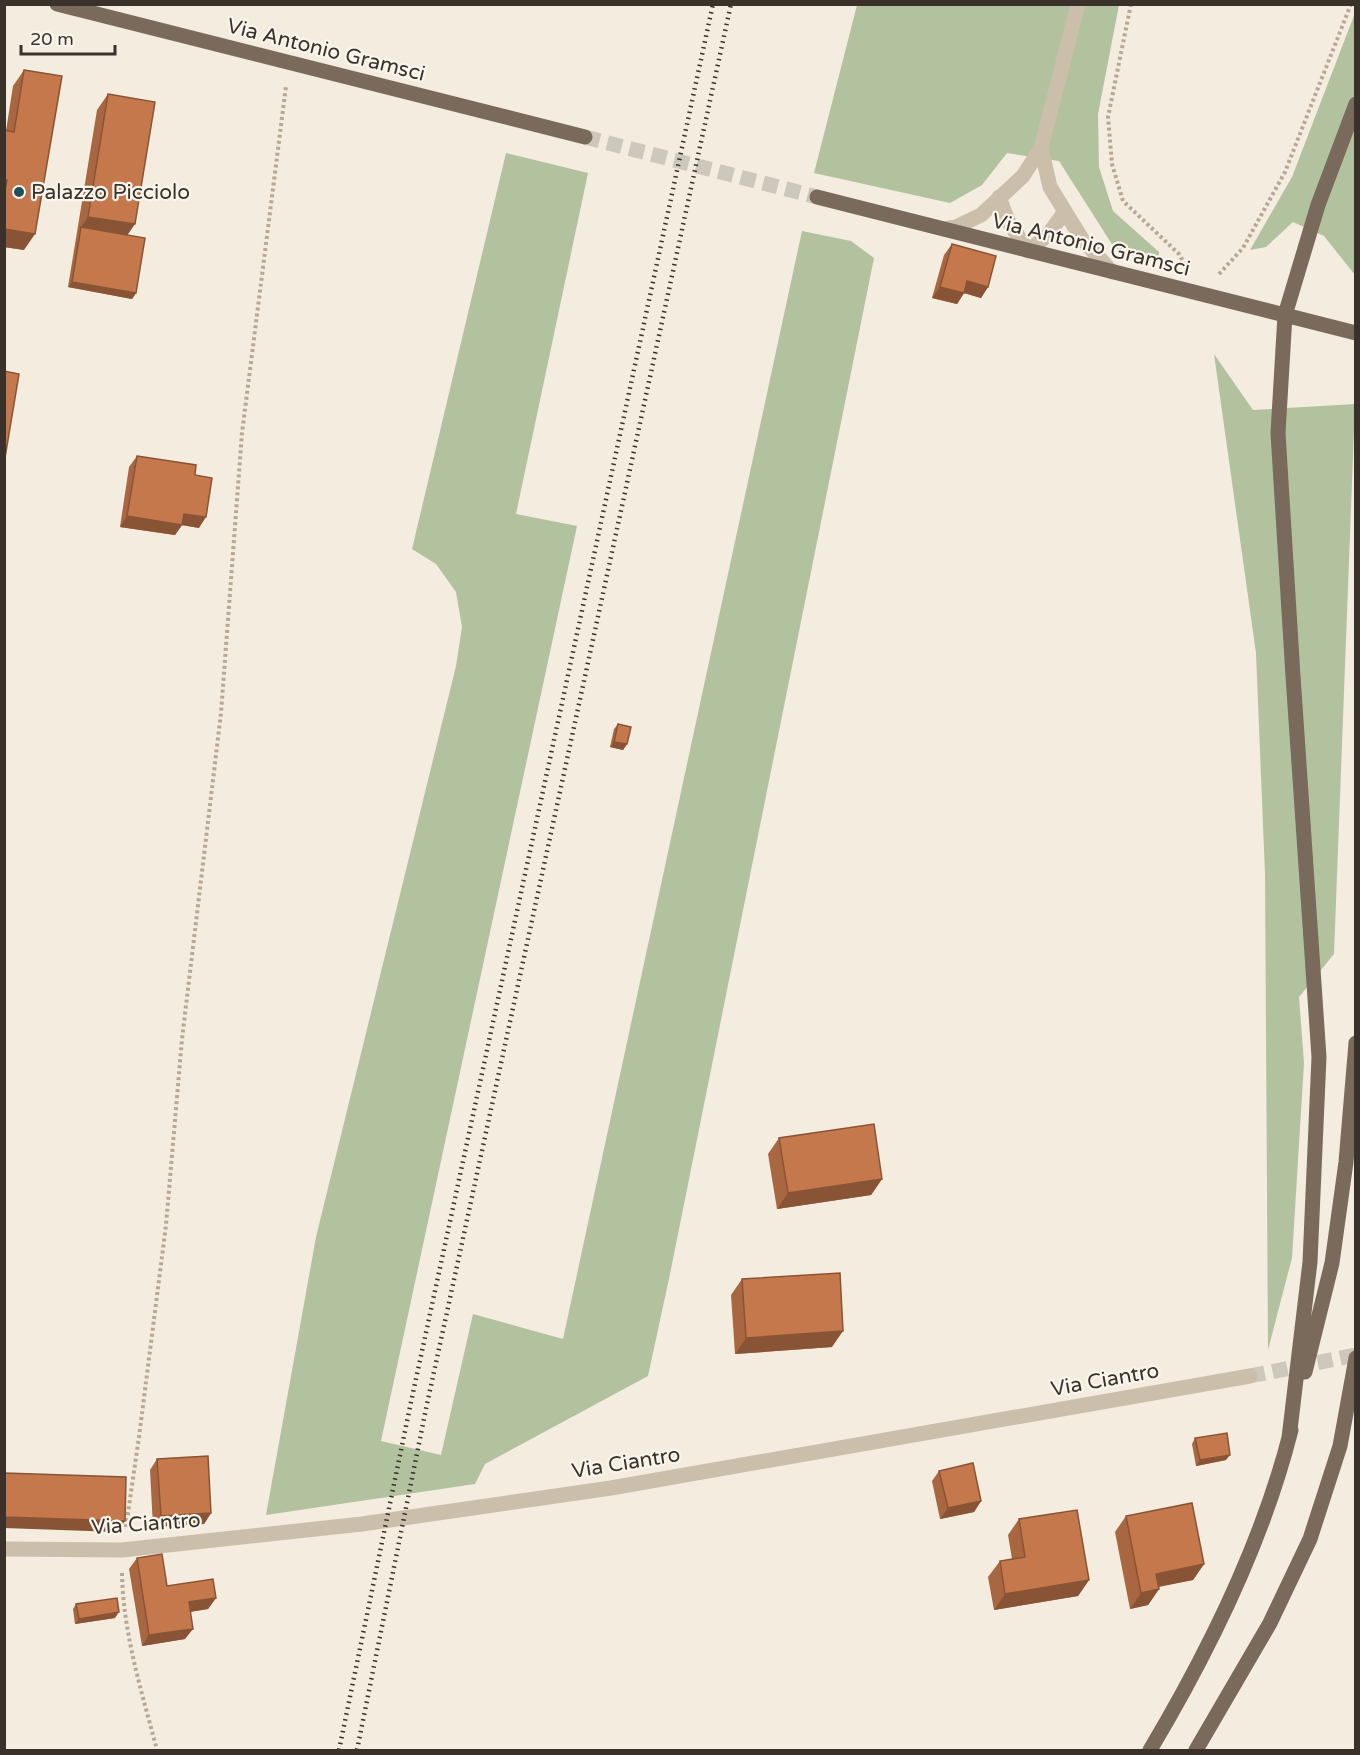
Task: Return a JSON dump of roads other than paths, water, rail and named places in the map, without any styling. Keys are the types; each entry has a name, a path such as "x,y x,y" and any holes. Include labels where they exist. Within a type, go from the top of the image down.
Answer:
{"main road":[{"name":"Via Antonio Gramsci","path":"57,4 585,137"},
{"path":"1289,1438 1310,1262 1319,1057 1278,433 1285,315 1318,205 1356,104"},
{"name":"Via Antonio Gramsci","path":"817,197 1356,333"},
{"path":"1150,1750 1178,1705 1230,1600 1260,1526 1289,1438 1332,1263 1346,1162 1356,1043"},
{"path":"1340,1446 1356,1358"},
{"path":"1196,1750 1270,1623 1310,1539 1356,1387"}],"street":[{"path":"944,229 956,227 981,215 1023,176 1041,148 1078,4"},
{"path":"1041,148 1050,187 1082,239 1112,272"},
{"path":"999,197 1008,221 1028,251 1048,235 1065,211"},
{"name":"Via Ciantro","path":"4,1549 122,1550 362,1524 611,1488 1250,1376"}],"tunnel":[{"path":"585,137 817,197"},
{"path":"1250,1376 1356,1355"}],"railway":[{"path":"339,1750 411,1402 713,4"},
{"path":"357,1750 427,1404 731,4"}],"place":[{"name":"Palazzo Picciolo","path":"19,192"}]}
